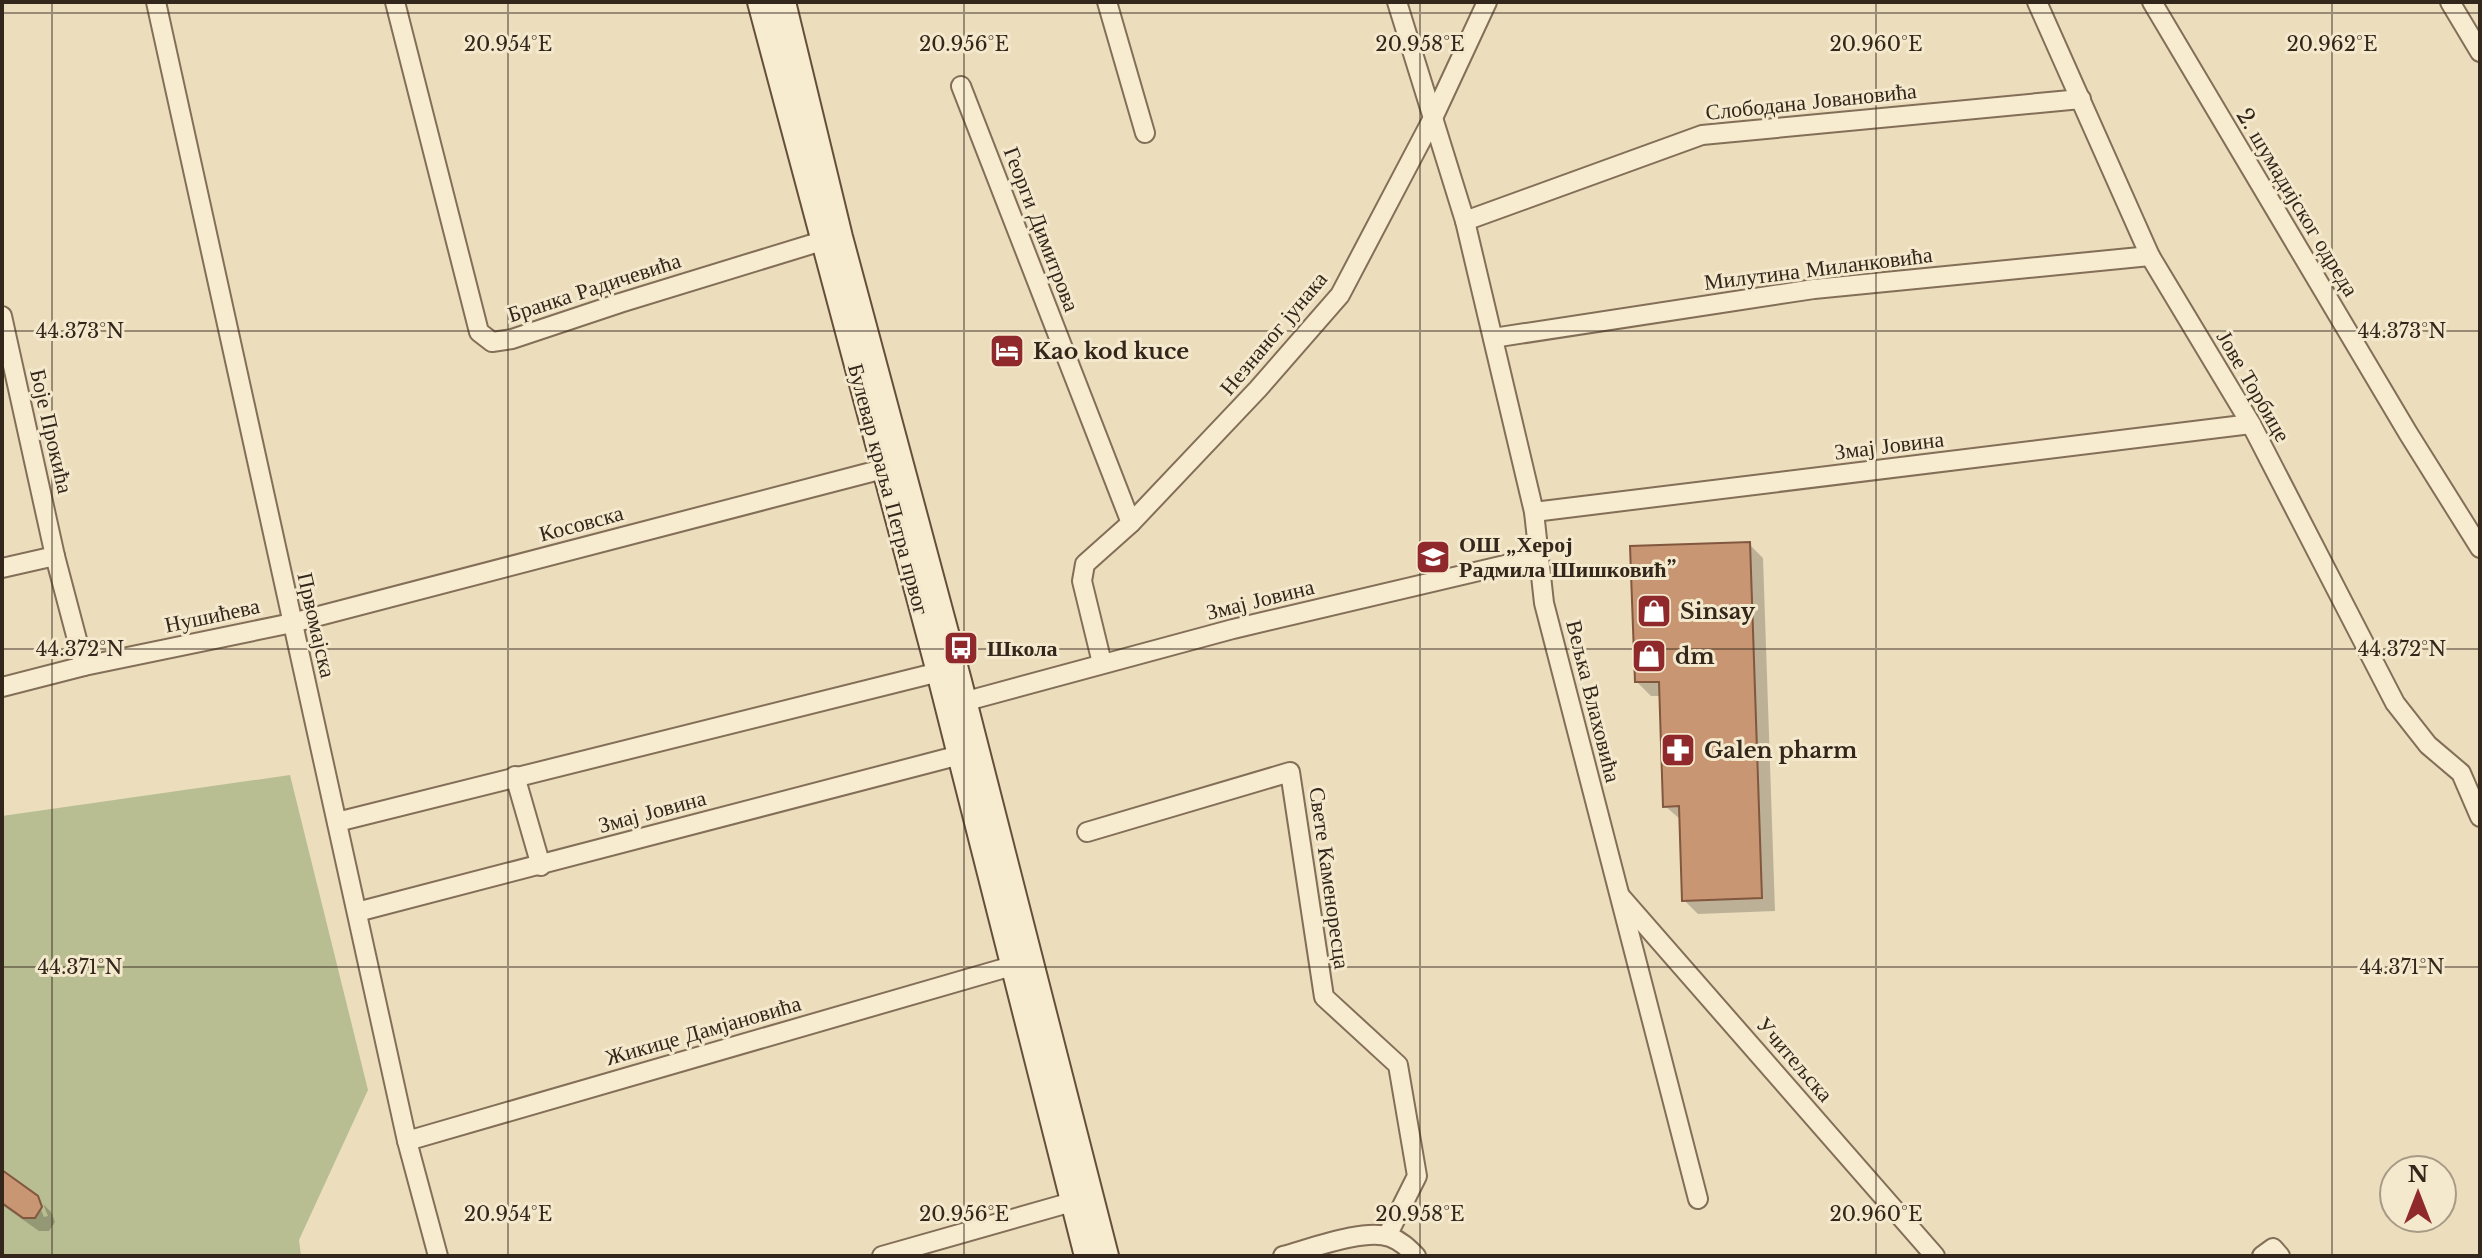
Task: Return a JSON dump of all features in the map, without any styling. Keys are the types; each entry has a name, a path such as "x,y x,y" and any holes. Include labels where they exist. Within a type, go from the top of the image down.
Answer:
{"main road":[{"name":"Булевар краља Петра првог","path":"760,2 939,672 956,704 960,755 1087,1256"},
{"name":"Булевар краља Петра првог","path":"783,2 956,704 1106,1256"}],"street":[{"name":"Првомајска","path":"156,2 407,1141 438,1256"},
{"name":"Бранка Радичевића","path":"395,2 479,332 492,342 512,339 822,241"},
{"path":"1107,2 1145,133"},
{"name":"Вељка Влаховића","path":"1397,2 1465,221 1534,512 1544,603 1698,1199"},
{"name":"Незнаног јунака","path":"1102,663 1082,581 1085,564 1131,523 1258,389 1340,295 1433,118 1487,2"},
{"name":"Јове Торбице","path":"2037,2 2150,256 2251,424 2395,703 2428,745 2461,773 2480,817"},
{"name":"2. шумадијског одреда","path":"2152,2 2408,433 2480,548"},
{"path":"2450,2 2480,52"},
{"name":"Георги Димитрова","path":"961,86 1131,523"},
{"name":"Слободана Јовановића","path":"1465,221 1702,135 2081,99"},
{"name":"Милутина Миланковића","path":"1493,338 1814,289 2150,256"},
{"name":"Боје Прокића","path":"2,316 55,556 84,666"},
{"name":"Змај Јовина","path":"1534,512 2251,424"},
{"name":"Косовска","path":"292,623 883,469"},
{"path":"2,568 55,556"},
{"name":"Змај Јовина","path":"956,704 1233,629 1539,557"},
{"name":"Нушићева","path":"2,687 84,666 292,623"},
{"path":"337,822 939,672"},
{"name":"Змај Јовина","path":"357,912 960,755"},
{"path":"2461,773 2480,768"},
{"name":"Свете Каменоресца","path":"1087,832 1290,772 1324,997 1398,1065 1417,1176 1387,1236"},
{"path":"515,776 541,866"},
{"name":"Учитељска","path":"1618,893 1935,1256"},
{"name":"Жикице Дамјановића","path":"407,1141 1012,966"},
{"path":"882,1256 1072,1202"},
{"path":"1283,1256 1364,1236 1387,1236 1405,1245 1416,1256"},
{"path":"2262,1256 2273,1248 2280,1256"}],"green space":[{"path":"290,775 368,1090 299,1240 301,1256 2,1256 2,816"}],"building":[{"path":"1750,542 1762,898 1682,901 1679,806 1663,807 1659,682 1635,682 1630,546"},
{"path":"2,1170 38,1196 42,1207 35,1218 23,1218 2,1203"}],"place":[{"name":"Kao kod kuce","path":"1007,351"},
{"name":"ОШ „Херој Радмила Шишковић”","path":"1433,557"},
{"name":"Sinsay","path":"1654,611"},
{"name":"Школа","path":"961,648"},
{"name":"dm","path":"1649,656"},
{"name":"Galen pharm","path":"1678,750"}]}
